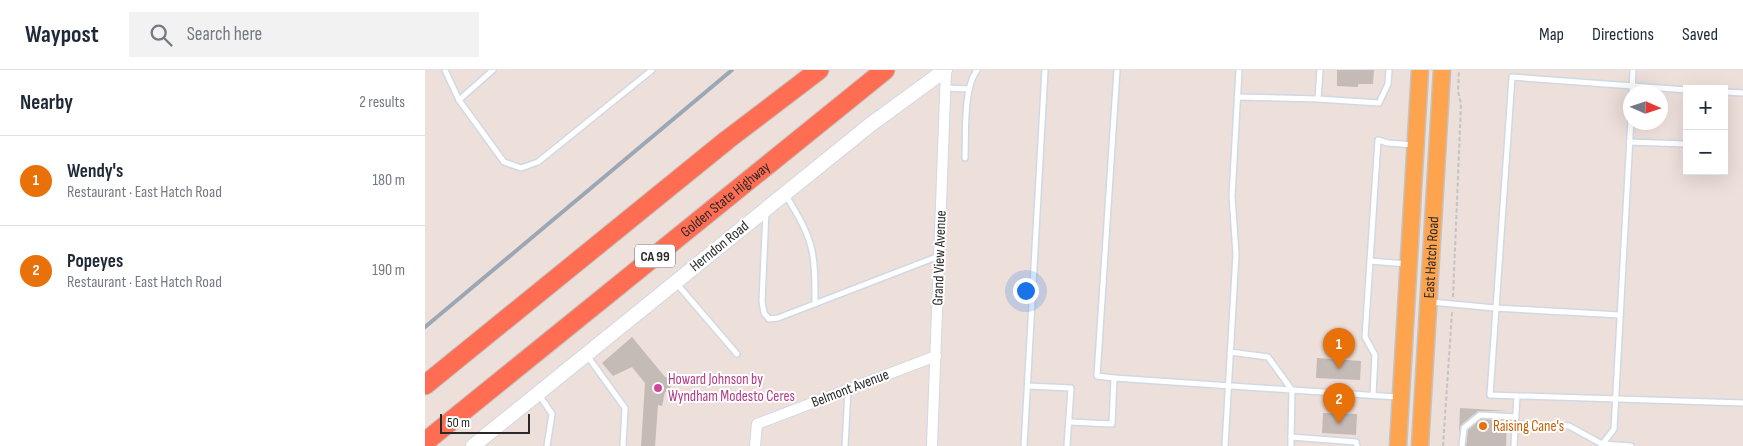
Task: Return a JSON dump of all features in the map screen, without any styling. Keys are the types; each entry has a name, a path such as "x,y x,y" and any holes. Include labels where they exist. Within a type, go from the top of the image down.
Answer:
{"highway":[{"path":"727,140 801,70"},
{"path":"425,385 727,140 819,70"},
{"name":"Golden State Highway","path":"425,442 885,70"}],"main road":[{"name":"East Hatch Road","path":"1398,446 1421,70"},
{"name":"East Hatch Road","path":"1419,446 1442,70"}],"street":[{"name":"Grand View Avenue","path":"932,446 946,70"},
{"name":"Herndon Road","path":"473,446 870,125 946,70"},
{"name":"Belmont Avenue","path":"755,446 757,424 936,356"}],"lane":[{"path":"445,70 459,100 504,162 521,168 538,162 653,70"},
{"path":"459,100 493,70"},
{"path":"965,158 969,89 971,78 977,70"},
{"path":"1024,446 1045,70"},
{"path":"1117,70 1097,376 1401,398"},
{"path":"1225,446 1236,254 1231,196 1239,70"},
{"path":"1318,99 1319,70"},
{"path":"1237,97 1379,103 1388,84 1389,70"},
{"path":"1632,85 1633,70"},
{"path":"1623,89 1512,77 1489,395 1743,403"},
{"path":"946,88 969,89"},
{"path":"1668,90 1683,90"},
{"path":"1728,92 1743,93"},
{"path":"1601,445 1614,429 1630,130"},
{"path":"1373,395 1375,355 1365,337 1378,140 1388,143 1416,145"},
{"path":"1629,142 1683,144"},
{"path":"785,194 807,228 813,244 815,304"},
{"path":"767,208 764,313 769,319 779,318 939,256"},
{"path":"1370,261 1409,264"},
{"path":"675,281 737,354"},
{"path":"1428,301 1495,308 1620,315"},
{"path":"1230,352 1268,357 1292,390 1291,446"},
{"path":"586,354 625,408 623,446"},
{"path":"1069,422 1112,424 1114,378"},
{"path":"1028,386 1071,388 1067,446"},
{"path":"845,446 848,389"},
{"path":"538,393 552,414 547,446"},
{"path":"1514,446 1517,396"},
{"path":"1462,446 1464,428 1480,415 1516,416"},
{"path":"1515,424 1569,426 1601,445 1631,446"},
{"path":"1291,437 1356,442 1357,446"}],"path":[{"path":"1443,446 1461,104 1458,91 1459,70"}],"building":[{"path":"1337,70 1374,70 1373,84 1358,84 1358,87 1337,86"},
{"name":"Howard Johnson by Wyndham Modesto Ceres","path":"632,337 665,377 671,378 670,392 665,392 662,406 658,405 655,446 641,446 645,383 632,367 613,376 602,363"},
{"path":"1317,358 1361,361 1360,380 1316,378"},
{"path":"1460,408 1508,411 1478,411 1461,425 1459,433"},
{"path":"1323,413 1357,414 1356,435 1322,433"},
{"path":"1481,419 1507,421 1506,446 1466,446 1468,430"}],"railway":[{"path":"425,327 732,70"}],"place":[{"name":"Wendy's","path":"1339,369"},
{"name":"Howard Johnson by Wyndham Modesto Ceres","path":"658,388"},
{"name":"Popeyes","path":"1339,424"},
{"name":"Raising Cane's","path":"1483,426"}]}
